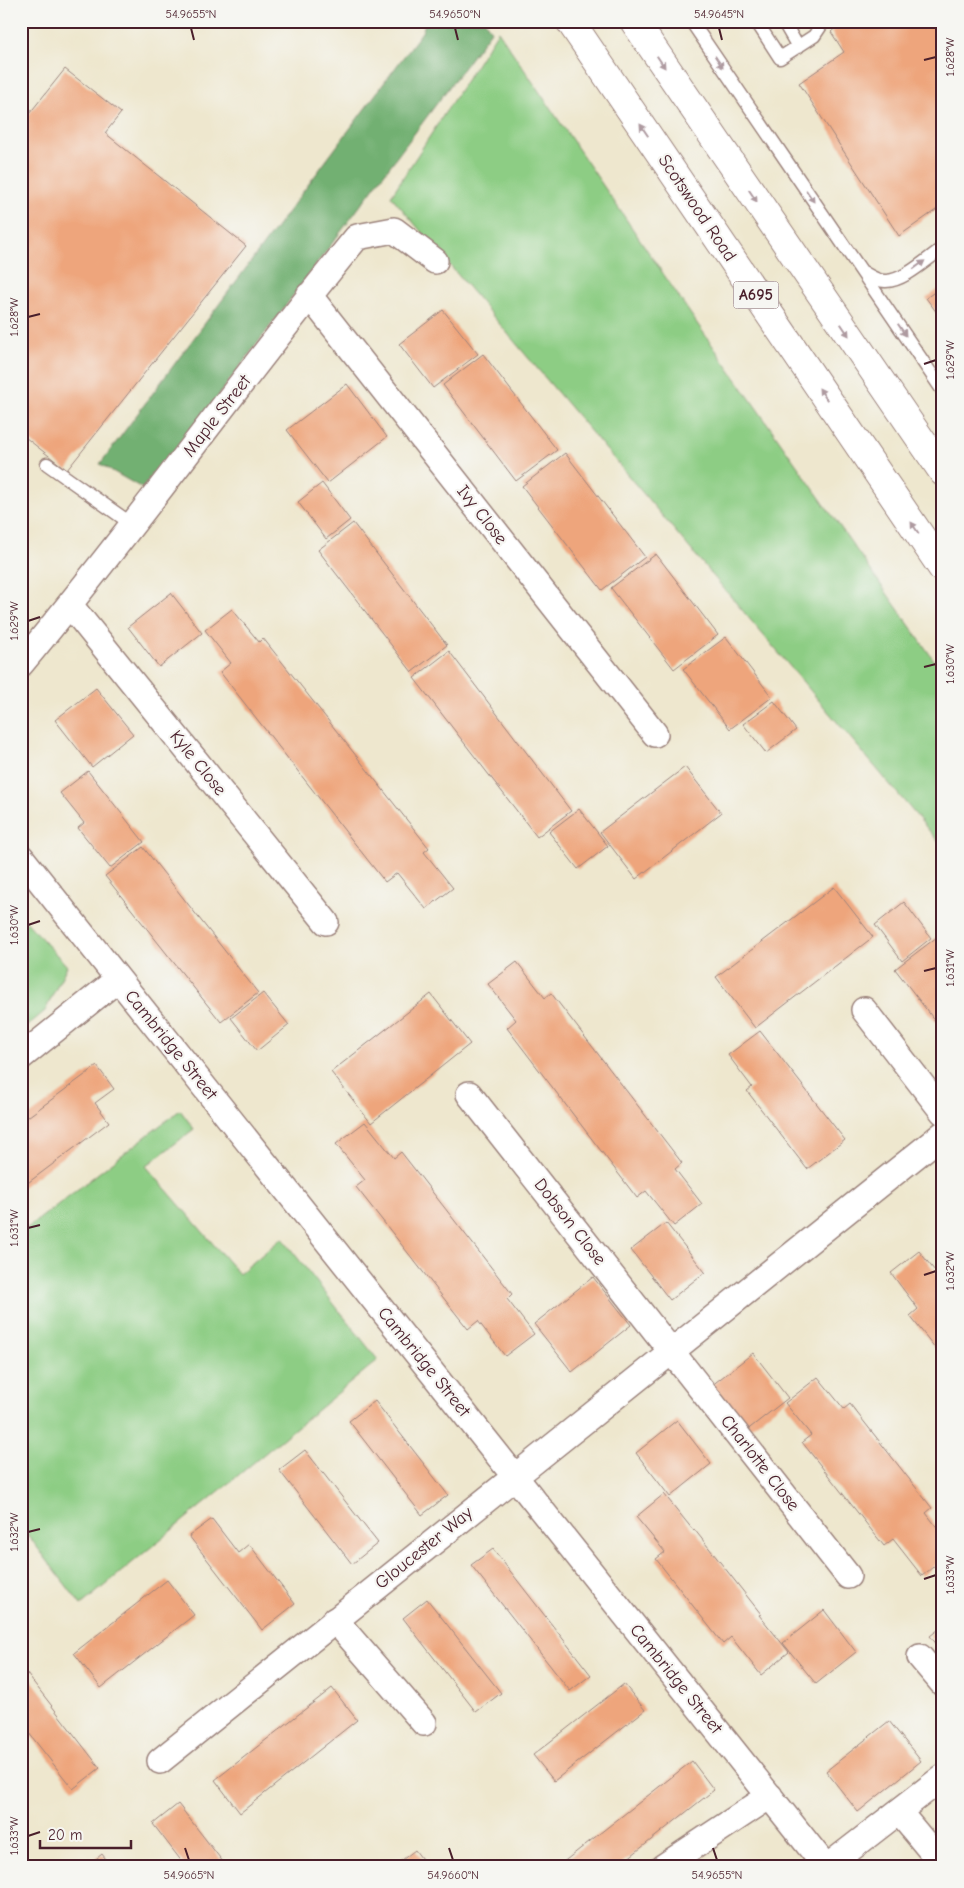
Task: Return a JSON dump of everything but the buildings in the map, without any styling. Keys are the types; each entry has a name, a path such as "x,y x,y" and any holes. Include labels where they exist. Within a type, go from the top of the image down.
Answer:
{"main road":[{"name":"Scotswood Road","path":"570,21 943,569"},
{"path":"634,21 941,468"}],"street":[{"name":"Maple Street","path":"21,664 70,605 309,295 357,237 394,230 435,261"},
{"name":"Ivy Close","path":"309,295 655,734"},
{"name":"Kyle Close","path":"70,605 326,922"},
{"name":"Cambridge Street","path":"21,857 827,1867"},
{"path":"21,1057 118,979"},
{"path":"864,1010 943,1112"},
{"name":"Dobson Close","path":"469,1094 671,1351"},
{"name":"Gloucester Way","path":"160,1760 943,1134"},
{"name":"Charlotte Close","path":"671,1351 848,1576"},
{"path":"335,1620 424,1723"},
{"path":"920,1657 943,1684"},
{"path":"827,1867 943,1777"},
{"path":"663,1867 770,1796"},
{"path":"900,1812 943,1865"}],"lane":[{"path":"691,21 943,391"},
{"path":"756,21 780,58 814,36 824,21"},
{"path":"783,21 798,46"},
{"path":"861,270 876,279 892,281 906,274 943,248"},
{"path":"47,464 132,525"}],"green space":[{"path":"426,21 485,21 491,31 147,491 100,464 422,32"},
{"path":"498,31 696,322 943,673 943,847 391,196"},
{"path":"21,916 67,966 45,1011 21,1031"},
{"path":"180,1110 194,1129 146,1166 239,1274 282,1238 378,1360 81,1605 21,1526 21,1233"}]}
